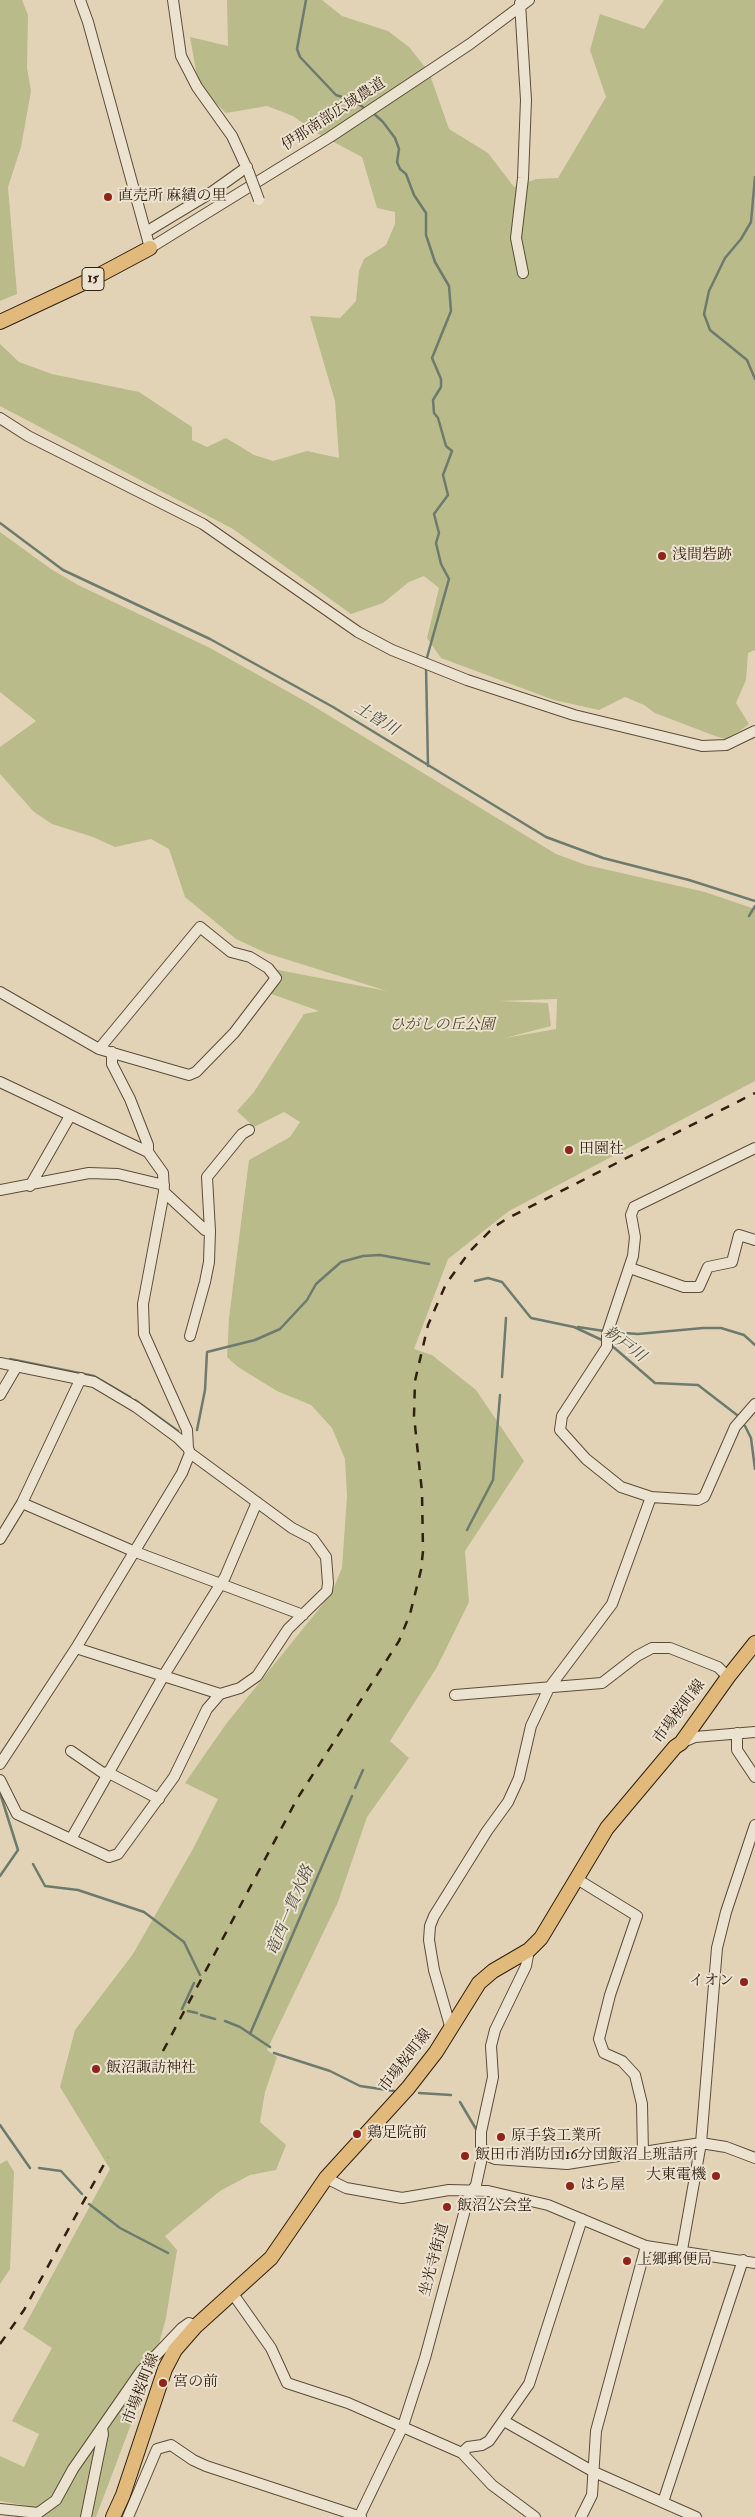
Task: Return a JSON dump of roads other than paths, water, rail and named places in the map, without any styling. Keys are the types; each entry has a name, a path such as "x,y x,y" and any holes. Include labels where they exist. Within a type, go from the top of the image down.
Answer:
{"main road":[{"name":"15","path":"0,322 35,307 150,248"},
{"name":"市場桜町線","path":"113,2517 123,2495 165,2369 174,2350 196,2326 270,2258 326,2178 408,2088 451,2029 479,1983 493,1971 530,1950 541,1938 607,1828 675,1747 681,1744 728,1676 755,1644"}],"street":[{"path":"80,0 150,248"},
{"path":"173,0 181,56 197,87 232,136 248,170 259,200"},
{"name":"伊那南部広域農道","path":"150,248 330,137 452,57 520,3 529,0"},
{"path":"520,3 526,100 523,178 516,238 523,273"},
{"path":"146,232 248,170"},
{"path":"0,418 28,436 203,524 358,632 392,650 467,680 574,715 702,746 726,745 755,732"},
{"path":"0,992 100,1049 189,1075 196,1072 234,1034 276,978 268,968 250,957 231,952 200,927 100,1049"},
{"path":"112,1052 112,1064 130,1099 148,1145 148,1152"},
{"path":"0,1082 148,1152 164,1173 164,1188 143,1304 144,1334 187,1430 189,1450 182,1473 133,1551 76,1648 0,1764"},
{"path":"30,1186 70,1116"},
{"path":"190,1336 209,1262 210,1230 207,1177 242,1134 249,1130"},
{"path":"755,1148 634,1207 631,1215 635,1237 630,1268 607,1334 608,1342 562,1416 560,1430 586,1459 620,1487 651,1497 691,1500 704,1498 735,1427 755,1404"},
{"path":"0,1190 89,1174 118,1174 164,1188 205,1230 210,1230"},
{"path":"630,1268 684,1287 699,1287 708,1267 732,1262 739,1234 755,1240"},
{"path":"0,1363 94,1382 136,1407 178,1438 189,1450 257,1502 292,1528 313,1540 326,1558 328,1583 327,1592 288,1629 257,1676 240,1688 220,1694 207,1710 174,1777 118,1854 109,1857 17,1814 0,1780"},
{"path":"0,1395 17,1366"},
{"path":"0,1539 22,1503 81,1378"},
{"path":"451,2029 434,1970 429,1940 430,1926 434,1916 487,1831 508,1802 519,1778 532,1726 549,1688 612,1604 651,1497"},
{"path":"71,1839 164,1675 221,1584 257,1502"},
{"path":"22,1503 133,1551 303,1615"},
{"path":"76,1648 220,1694"},
{"path":"455,1694 602,1683 637,1656 652,1648 670,1648 718,1667 728,1676"},
{"path":"681,1744 696,1737 755,1732"},
{"path":"737,1733 737,1750 755,1777"},
{"path":"71,1751 107,1773 159,1799"},
{"path":"682,2250 701,2142 717,1948 728,1904 755,1825"},
{"path":"577,1878 637,1916 610,1995 599,2039 604,2053 622,2061 635,2075 642,2104 643,2154"},
{"name":"坐光寺街道","path":"360,2517 403,2426 425,2358 469,2195 476,2185 481,2162 481,2132 493,2076 491,2046 495,2030 526,1966 530,1950"},
{"path":"481,2146 488,2156 495,2159 567,2164 643,2154 701,2142 726,2147 755,2158"},
{"path":"326,2178 346,2188 402,2198 473,2189 548,2205 646,2246 682,2250 755,2263"},
{"path":"462,2453 468,2447 482,2445 489,2441 529,2384 582,2219"},
{"path":"581,2517 592,2495 596,2431 646,2246"},
{"path":"664,2502 743,2260"},
{"path":"233,2294 271,2348 287,2383 335,2398 462,2453 492,2485 535,2517"},
{"path":"0,2509 38,2513 56,2500 73,2469 141,2371 182,2328 189,2323 196,2326"},
{"path":"504,2422 594,2472 696,2517"},
{"path":"86,2517 103,2434 102,2428"},
{"path":"128,2517 157,2450 171,2445 193,2460 206,2466 360,2517"}],"waterway":[{"path":"306,0 297,49 300,57 336,95 354,101 367,110"},
{"path":"372,112 383,122 395,138 399,149 397,162 400,169 406,174 414,195 426,213 426,235 435,262 449,286 451,311 432,358 441,379 441,387 433,400 434,413 438,418 446,446 452,451 443,475 448,495 434,514 439,533 436,543 441,564 449,579 426,661"},
{"path":"755,177 751,222 741,239 725,258 709,291 704,314 710,330 747,360 755,379"},
{"name":"土曽川","path":"0,523 63,570 210,639 333,707 546,837 603,858 689,880 755,901"},
{"path":"426,666 428,766"},
{"name":"竜西一貫水路","path":"749,916 755,906"},
{"name":"新戸川","path":"197,1430 205,1390 207,1352 255,1340 280,1329 307,1300 316,1284 341,1262 363,1256 380,1255 429,1264"},
{"name":"新戸川","path":"475,1281 488,1278 502,1282 531,1318 574,1327 604,1341"},
{"name":"竜西一貫水路","path":"502,1377 506,1318"},
{"path":"578,1327 604,1331"},
{"path":"610,1332 638,1334 721,1328 744,1335 755,1345"},
{"name":"新戸川","path":"611,1345 655,1383 698,1385 737,1415"},
{"path":"10,1359 94,1376 130,1397"},
{"name":"竜西一貫水路","path":"467,1530 493,1480 500,1395"},
{"path":"135,1400 178,1431"},
{"name":"新戸川","path":"745,1426 751,1438 755,1469"},
{"name":"竜西一貫水路","path":"355,1788 363,1770"},
{"path":"0,1793 18,1850 0,1876"},
{"name":"竜西一貫水路","path":"250,2034 352,1796"},
{"path":"33,1864 45,1886 78,1890 144,1912 184,1942 200,1975"},
{"path":"182,2009 194,1983"},
{"path":"188,2011 197,2013"},
{"path":"201,2015 215,2019"},
{"name":"竜西一貫水路","path":"225,2021 240,2027 270,2047"},
{"path":"274,2053 330,2071 360,2086 394,2091"},
{"path":"419,2093 451,2095"},
{"path":"460,2102 476,2129"},
{"path":"0,2125 30,2168"},
{"path":"39,2168 61,2171 82,2194"},
{"path":"89,2204 120,2228 168,2253"}],"railway":[{"path":"163,2051 297,1799 399,1641 410,1614 421,1570 423,1551 422,1492 414,1416 415,1381 428,1325 446,1284 470,1251 494,1227 508,1218 755,1093"},
{"path":"0,2344 24,2310 108,2157"}],"place":[{"name":"直売所 麻績の里","path":"108,197"},
{"name":"浅間砦跡","path":"662,556"},
{"name":"田園社","path":"569,1150"},
{"name":"イオン","path":"744,1982"},
{"name":"飯沼諏訪神社","path":"96,2069"},
{"name":"鶏足院前","path":"357,2134"},
{"name":"原手袋工業所","path":"501,2137"},
{"name":"飯田市消防団16分団飯沼上班詰所","path":"465,2156"},
{"name":"大東電機","path":"716,2176"},
{"name":"はら屋","path":"570,2186"},
{"name":"飯沼公会堂","path":"447,2207"},
{"name":"上郷郵便局","path":"627,2261"},
{"name":"宮の前","path":"163,2383"}],"park label":[{"name":"ひがしの丘公園","path":"442,1026"}]}
